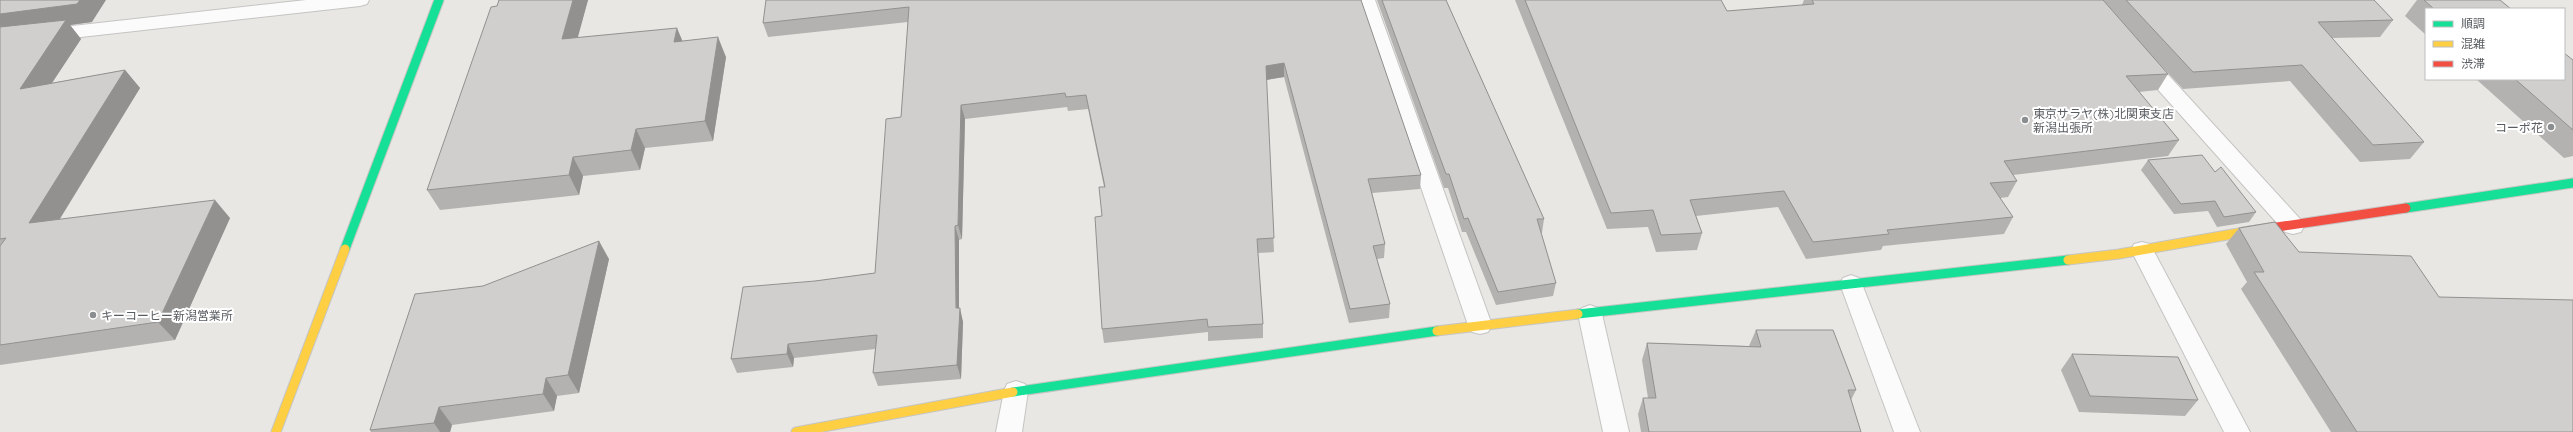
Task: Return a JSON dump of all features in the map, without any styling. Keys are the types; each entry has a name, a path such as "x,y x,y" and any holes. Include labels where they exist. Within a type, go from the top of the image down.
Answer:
{"street":[{"path":"0,40 360,0"},
{"path":"276,432 439,0"},
{"path":"1366,0 1480,325"},
{"path":"2130,46 2292,226"},
{"path":"796,432 1016,391 1480,325 1590,314 2142,250 2206,238 2573,183"},
{"path":"2142,250 2237,432"},
{"path":"1851,284 1907,432"},
{"path":"1590,314 1616,432"},
{"path":"1009,432 1016,391"}],"building":[{"path":"0,0 80,0 77,4 0,14"},
{"path":"499,0 573,0 562,39 677,28 674,42 718,37 705,121 636,129 631,150 573,157 569,175 427,190 491,7 497,6"},
{"path":"766,0 1361,0 1421,175 1368,179 1385,244 1373,246 1390,304 1350,309 1284,63 1266,66 1274,238 1257,239 1263,324 1208,327 1207,319 1102,329 1095,217 1102,216 1099,187 1105,187 1086,95 1066,97 1065,93 961,105 958,225 955,226 956,308 960,308 957,365 873,373 877,335 788,344 787,354 731,359 743,287 815,281 875,273 886,119 901,117 909,7 763,23"},
{"path":"1382,0 1446,0 1544,219 1537,219 1556,283 1498,292 1468,218 1464,219 1449,174 1446,174"},
{"path":"1525,0 1721,0 1727,11 1814,4 1812,0 2103,0 2168,74 2126,76 2179,140 2004,161 2017,181 1990,183 2013,217 1887,230 1889,234 1813,242 1784,191 1690,200 1702,233 1661,235 1653,210 1611,213"},
{"path":"2126,0 2374,0 2393,20 2318,22 2424,142 2373,145 2302,65 2193,72"},
{"path":"2424,0 2500,0 2510,8 2433,8"},
{"path":"66,20 20,89 125,70 29,223 215,200 158,322 0,345 0,246 6,238 0,239 0,27"},
{"path":"2565,54 2573,60 2573,130 2516,80 2565,80"},
{"path":"2202,155 2215,172 2221,167 2256,212 2224,217 2215,201 2181,204 2148,160"},
{"path":"2275,222 2299,252 2411,256 2439,297 2573,300 2573,432 2357,432 2254,272 2264,272 2239,228"},
{"path":"599,241 568,375 546,378 543,394 439,407 434,423 370,430 415,294 483,286"},
{"path":"1756,330 1833,330 1856,390 1848,390 1861,432 1649,432 1643,398 1656,398 1647,343 1761,347"},
{"path":"2072,354 2178,357 2198,400 2090,396"}],"traffic: fast":[{"path":"345,249 439,0"},
{"path":"2406,208 2573,183"},
{"path":"1578,314 2068,260"},
{"path":"1013,392 1437,331"}],"traffic: slow":[{"path":"2068,260 2119,254 2250,231"},
{"path":"276,432 345,249"},
{"path":"1437,331 1578,314"},
{"path":"796,432 1013,392"}],"traffic: jam":[{"path":"2250,231 2406,208"}],"place":[{"name":"東京サラヤ(株)北関東支店 新潟出張所","path":"2025,120"},
{"name":"コーポ花","path":"2551,127"},
{"name":"キーコーヒー新潟営業所","path":"93,315"}]}
